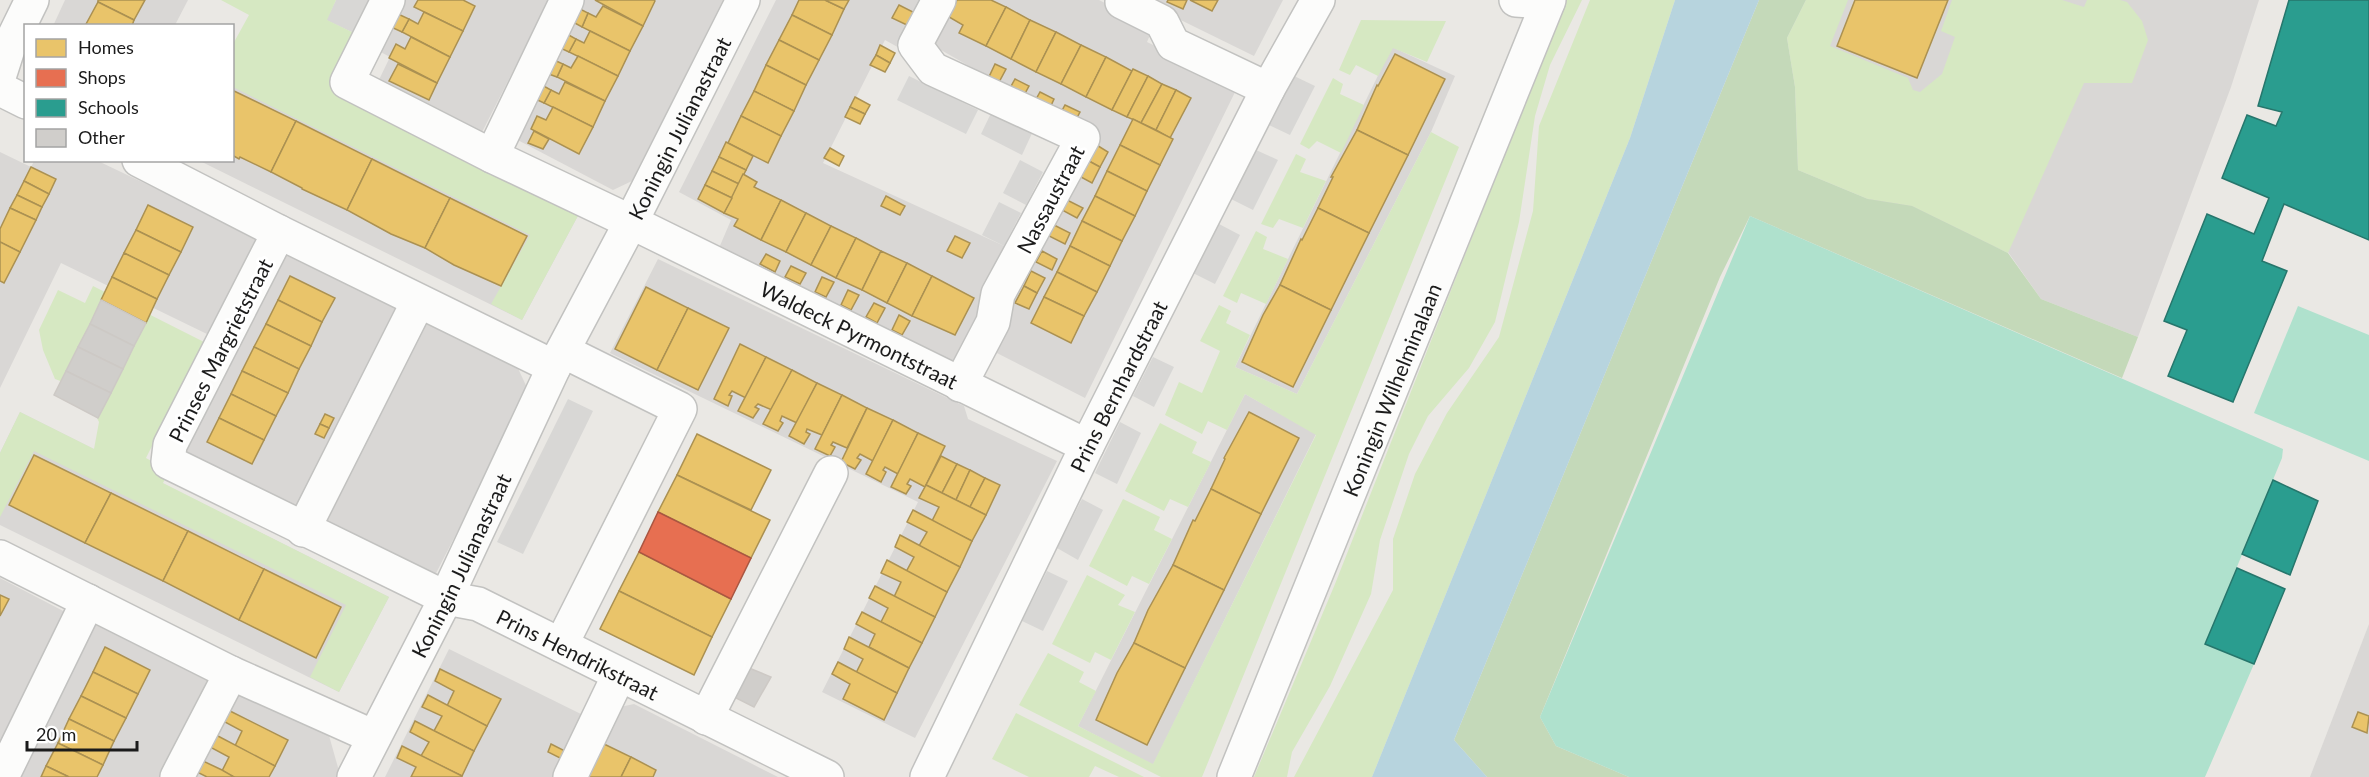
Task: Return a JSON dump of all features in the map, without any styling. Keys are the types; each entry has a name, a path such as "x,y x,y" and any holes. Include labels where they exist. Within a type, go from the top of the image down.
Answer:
{"street":[{"path":"0,74 8,50 32,0"},
{"name":"Waldeck Pyrmontstraat","path":"388,0 347,82 492,156 1087,446"},
{"path":"492,156 567,0"},
{"name":"Koningin Julianastraat","path":"354,777 446,598 558,359 631,222 743,0"},
{"name":"Nassaustraat","path":"939,0 915,45 933,69 1083,138 998,294 993,322 960,385"},
{"name":"Prins Bernhardstraat","path":"927,777 1087,446 1268,89 1318,0"},
{"path":"1516,0 1549,1"},
{"path":"1122,1 1162,22 1173,44 1268,89"},
{"name":"Koningin Wilhelminalaan","path":"1234,777 1549,1"},
{"path":"0,89 24,101"},
{"name":"Prinses Margrietstraat","path":"143,162 418,302 558,359"},
{"name":"Prinses Margrietstraat","path":"279,232 170,445 168,462 446,598"},
{"path":"303,530 418,302"},
{"path":"558,359 680,409 561,645"},
{"path":"706,718 831,473"},
{"path":"0,557 231,673 374,737"},
{"name":"Prins Hendrikstraat","path":"446,598 478,604 827,777"},
{"path":"2,777 88,601"},
{"path":"177,777 231,673"},
{"path":"570,777 619,675"}],"shaded area":[{"path":"65,0 188,0 176,24 54,24"},
{"path":"336,0 373,0 356,34 326,20"},
{"path":"401,0 549,0 478,140 375,88 390,57 375,49"},
{"path":"578,0 723,0 632,181 613,190 510,136"},
{"path":"776,0 928,0 903,50 885,40 823,163 1013,250 952,365 719,248 731,220 679,192"},
{"path":"957,0 1099,0 1153,28 1147,42 1238,86 1085,398 989,349 1095,138 934,46"},
{"path":"1140,0 1283,0 1254,56"},
{"path":"1806,0 2259,0 2231,87 2138,337 2041,299 2008,252 1868,199"},
{"path":"1392,47 1455,76 1431,132 1297,394 1235,367"},
{"path":"234,59 580,212 522,320 202,162 234,162"},
{"path":"1292,75 1315,86 1290,135 1267,124"},
{"path":"909,76 978,110 966,134 897,100"},
{"path":"993,109 1034,129 1022,155 981,134"},
{"path":"1256,150 1278,160 1253,210 1231,199"},
{"path":"0,152 31,167 34,162 100,162 259,238 209,335 61,263 0,388"},
{"path":"1020,160 1043,172 1026,205 1003,193"},
{"path":"999,202 1021,213 1004,246 982,235"},
{"path":"1219,224 1240,235 1215,284 1193,273"},
{"path":"279,248 398,306 296,511 174,454"},
{"path":"658,259 964,406 968,419 1057,461 915,738 822,692 918,502 610,353"},
{"path":"419,320 516,364 529,392 432,581 315,524"},
{"path":"1153,357 1174,367 1154,407 1133,396"},
{"path":"1245,394 1316,434 1153,765 1078,726"},
{"path":"568,399 593,411 523,554 497,542"},
{"path":"20,412 389,597 339,692 0,525 0,453"},
{"path":"1120,422 1141,433 1117,484 1095,473"},
{"path":"1082,499 1103,510 1078,560 1057,548"},
{"path":"1047,571 1068,581 1043,631 1022,621"},
{"path":"0,578 69,614 0,756"},
{"path":"93,616 215,679 166,777 16,777"},
{"path":"2369,624 2369,777 2310,777"},
{"path":"449,649 587,717 558,777 385,777"},
{"path":"236,691 328,732 339,771 336,777 194,777"},
{"path":"634,704 778,777 583,777 620,707"}],"green space":[{"path":"221,0 336,0 327,20 356,34 331,87 580,212 522,320 491,304 530,235 234,87 234,42 249,15"},
{"path":"1560,0 1582,0 1550,65 1535,116 1519,222 1495,322 1469,368 1428,416 1409,454 1380,540 1371,594 1330,686 1292,752 1287,777 1254,777 1335,584 1553,32"},
{"path":"1590,0 1675,0 1630,138 1372,777 1294,777 1393,590 1393,539 1415,474 1447,413 1499,337 1533,211 1539,126"},
{"path":"1759,0 1806,0 1787,38 1795,87 1798,170 1868,199 1912,206 2008,253 2041,299 2138,337 2122,378 1750,216 1720,277 1540,717 1556,746 1629,777 1487,777 1454,740"},
{"path":"1806,0 1848,0 1830,46 1908,78 1913,90 1920,92 1942,74 1955,37 1941,31 1952,0 2062,0 2084,7 2087,0 2120,0 2127,2 2142,21 2148,40 2132,83 2084,83 2008,253 1912,206 1868,199 1798,170 1795,87 1787,38"},
{"path":"1361,20 1446,21 1427,62 1393,48 1378,76 1356,65 1350,75 1339,70"},
{"path":"1333,78 1343,84 1340,94 1364,105 1341,153 1317,141 1309,149 1300,144"},
{"path":"1431,132 1459,147 1202,777 1161,777 1019,705 1048,653 1084,672 1079,682 1096,691 1078,726 1153,764 1316,435 1245,394 1227,430 1208,421 1202,434 1165,415 1179,382 1202,393 1220,351 1200,341 1219,305 1231,311 1226,323 1250,335 1235,367 1297,394"},
{"path":"1296,154 1306,159 1300,172 1326,181 1303,228 1279,219 1273,228 1261,224"},
{"path":"1750,216 2283,449 2282,458 2205,644 2254,664 2205,777 1629,777 1556,746 1540,717"},
{"path":"1256,231 1267,237 1263,249 1288,259 1266,304 1241,293 1237,303 1223,296"},
{"path":"93,286 204,342 146,458 169,471 163,483 389,597 339,692 310,677 346,605 34,451 0,517 0,453 20,412 94,449 99,422 82,389 55,379 43,350 39,330 58,290 85,303"},
{"path":"2298,306 2369,335 2369,461 2254,413"},
{"path":"1160,423 1197,442 1192,453 1211,462 1188,507 1170,499 1164,511 1125,491"},
{"path":"1123,499 1160,517 1154,530 1172,539 1149,584 1132,576 1127,586 1089,566"},
{"path":"1087,575 1125,595 1118,605 1135,612 1111,660 1095,652 1090,663 1052,644"},
{"path":"1016,713 1144,777 1119,777 1095,766 1089,777 1029,777 992,759"}],"water":[{"path":"1675,0 1759,0 1454,740 1487,777 1372,777 1630,138"}],"building: Homes":[{"path":"98,0 145,0 134,20"},
{"path":"418,0 463,0 475,6 463,31 414,7"},
{"path":"595,0 654,0 655,1 643,26"},
{"path":"799,0 825,0 844,9 832,35 792,15"},
{"path":"825,0 849,0 844,9"},
{"path":"957,0 991,0 1006,7 986,46 959,33 963,25 949,17"},
{"path":"1168,0 1187,0 1183,9 1167,2"},
{"path":"1190,0 1218,0 1212,11"},
{"path":"1855,0 1948,0 1917,78 1837,46"},
{"path":"98,2 134,20 133,24 86,24"},
{"path":"899,5 915,13 909,26 892,18"},
{"path":"603,6 643,26 630,51 582,27 588,13 596,17"},
{"path":"1006,7 1030,20 1011,59 986,46"},
{"path":"578,8 588,13 582,27 571,21"},
{"path":"424,12 463,31 450,57 402,32 409,19 418,24"},
{"path":"398,14 409,19 402,32 391,27"},
{"path":"792,15 832,35 819,60 779,40"},
{"path":"1030,20 1056,32 1036,72 1011,59"},
{"path":"590,31 630,51 618,76 569,52 576,39 584,43"},
{"path":"1056,32 1081,45 1061,84 1036,72"},
{"path":"565,33 576,39 569,52 558,47"},
{"path":"411,37 450,57 437,83 389,58 396,44 405,49"},
{"path":"779,40 819,60 806,85 766,65"},
{"path":"880,45 895,53 890,63 876,55"},
{"path":"1081,45 1106,57 1086,97 1061,84"},
{"path":"1395,54 1445,79 1408,155 1357,130 1377,85"},
{"path":"876,55 890,63 885,72 870,65"},
{"path":"578,56 618,76 605,101 557,77 563,64 571,68"},
{"path":"1106,57 1132,71 1112,110 1086,97"},
{"path":"552,59 563,64 557,77 546,73"},
{"path":"398,64 437,83 429,100 389,81"},
{"path":"995,64 1006,69 998,84 988,79"},
{"path":"766,65 806,85 794,111 754,91"},
{"path":"1133,69 1148,76 1127,117 1112,110"},
{"path":"1148,76 1162,84 1141,123 1127,117"},
{"path":"1015,79 1029,86 1023,97 1009,90"},
{"path":"565,82 605,101 593,127 544,103 551,90 559,94"},
{"path":"540,84 551,90 544,103 533,98"},
{"path":"1162,84 1176,90 1156,130 1141,123"},
{"path":"1176,90 1191,98 1170,138 1156,130"},
{"path":"234,91 296,121 271,172 240,157 239,159 234,156"},
{"path":"754,91 794,111 781,136 741,116"},
{"path":"1040,92 1054,99 1049,110 1034,103"},
{"path":"855,97 870,105 865,114 850,107"},
{"path":"1065,105 1080,112 1074,123 1059,116"},
{"path":"553,107 593,127 579,154 531,129 537,116 546,120"},
{"path":"850,107 865,114 860,124 845,117"},
{"path":"741,116 781,136 768,163 728,143"},
{"path":"1133,119 1173,139 1160,165 1120,145"},
{"path":"296,121 372,159 347,210 271,172"},
{"path":"1357,130 1408,155 1369,233 1318,208 1333,177 1331,177"},
{"path":"534,131 549,139 543,149 528,143"},
{"path":"726,142 753,156 746,170 719,157"},
{"path":"1095,144 1108,152 1100,167 1087,160"},
{"path":"1120,145 1160,165 1147,191 1107,171"},
{"path":"830,148 844,156 839,166 824,158"},
{"path":"719,157 746,170 739,184 712,171"},
{"path":"372,159 450,198 425,248 391,234 347,210"},
{"path":"1087,160 1100,167 1092,183 1079,176"},
{"path":"31,167 56,179 49,194 24,181"},
{"path":"712,171 739,184 732,198 705,185"},
{"path":"1107,171 1147,191 1135,216 1095,196"},
{"path":"743,174 757,182 754,187 781,200 761,240 734,226 738,219 724,213"},
{"path":"24,181 49,194 42,207 17,195"},
{"path":"705,185 732,198 724,213 698,199"},
{"path":"17,195 42,207 36,220 10,208"},
{"path":"886,196 905,206 900,215 881,206"},
{"path":"1095,196 1135,216 1122,241 1082,221"},
{"path":"450,198 527,236 501,286 454,265 425,248"},
{"path":"781,200 806,213 786,252 761,240"},
{"path":"1067,200 1083,208 1077,218 1062,210"},
{"path":"148,205 193,227 181,252 136,230"},
{"path":"10,208 36,220 20,252 0,242 0,229"},
{"path":"1318,208 1369,233 1331,310 1280,285"},
{"path":"806,213 831,226 811,265 786,252"},
{"path":"1082,221 1122,241 1110,266 1070,246"},
{"path":"1054,225 1070,233 1065,244 1049,236"},
{"path":"831,226 856,238 836,278 811,265"},
{"path":"136,230 181,252 169,275 124,253"},
{"path":"955,236 970,243 962,258 947,251"},
{"path":"856,238 881,251 862,290 836,278"},
{"path":"0,242 20,252 4,283 0,281"},
{"path":"1070,246 1110,266 1097,292 1057,272"},
{"path":"881,251 907,263 887,303 862,290"},
{"path":"1042,251 1057,259 1052,270 1036,262"},
{"path":"124,253 169,275 157,299 112,277"},
{"path":"766,254 780,261 775,272 760,264"},
{"path":"907,263 932,276 912,316 887,303"},
{"path":"791,266 806,273 800,284 785,277"},
{"path":"1031,271 1045,278 1037,293 1024,286"},
{"path":"1057,272 1097,292 1084,316 1044,297"},
{"path":"290,276 335,298 322,322 278,300"},
{"path":"932,276 974,298 955,335 912,316"},
{"path":"112,277 157,299 146,323 101,300"},
{"path":"822,277 834,282 826,297 815,292"},
{"path":"1280,285 1331,310 1293,387 1242,362 1263,315"},
{"path":"1024,286 1037,293 1029,309 1015,303"},
{"path":"646,287 688,308 657,370 615,349"},
{"path":"848,290 859,295 851,310 841,305"},
{"path":"1044,297 1084,316 1071,343 1031,323"},
{"path":"278,300 322,322 311,346 266,324"},
{"path":"874,303 885,308 877,323 866,317"},
{"path":"688,308 729,328 698,390 657,370"},
{"path":"899,315 910,321 902,335 892,330"},
{"path":"266,324 311,346 299,369 254,347"},
{"path":"740,344 766,357 746,398 732,391 729,395 732,396 728,406 714,399"},
{"path":"254,347 299,369 288,393 242,371"},
{"path":"766,357 792,370 772,410 758,404 755,407 759,409 753,418 738,411"},
{"path":"792,370 817,383 797,423 782,416 780,421 783,423 778,431 763,424"},
{"path":"242,371 288,393 276,416 231,394"},
{"path":"817,383 842,395 822,435 807,429 806,432 810,434 804,444 789,436"},
{"path":"231,394 276,416 264,440 219,418"},
{"path":"842,395 867,408 847,448 833,442 831,445 835,447 830,456 815,449"},
{"path":"867,408 893,420 873,461 860,454 857,458 861,460 855,469 841,462"},
{"path":"1249,412 1299,438 1261,514 1211,489 1224,458"},
{"path":"325,414 334,418 329,428 320,424"},
{"path":"219,418 264,440 252,464 207,442"},
{"path":"893,420 918,433 898,474 885,467 883,470 886,472 881,482 866,474"},
{"path":"320,424 329,428 324,438 315,434"},
{"path":"918,433 945,446 925,487 910,479 907,484 911,486 906,494 891,487"},
{"path":"697,434 771,470 751,510 677,475"},
{"path":"34,455 111,493 85,543 9,505"},
{"path":"941,456 957,464 942,493 926,485"},
{"path":"957,464 970,470 956,500 942,493"},
{"path":"970,470 985,478 970,507 956,500"},
{"path":"677,475 770,520 751,558 658,512"},
{"path":"985,478 1000,485 986,515 970,507"},
{"path":"926,485 986,515 972,541 932,521 939,507 919,498"},
{"path":"1211,489 1261,514 1224,590 1173,565 1193,520 1195,521"},
{"path":"111,493 188,531 163,581 85,543"},
{"path":"913,510 972,541 960,567 919,546 927,532 907,522"},
{"path":"188,531 264,569 239,620 163,581"},
{"path":"900,535 960,567 947,592 906,572 914,557 895,547"},
{"path":"639,552 731,599 712,637 619,591"},
{"path":"887,560 947,592 935,617 894,597 901,582 881,573"},
{"path":"1173,565 1224,590 1185,668 1134,643 1148,610"},
{"path":"264,569 341,607 316,658 239,620"},
{"path":"875,586 935,617 922,643 881,622 888,608 869,598"},
{"path":"619,591 712,637 694,675 600,629"},
{"path":"0,595 9,599 0,616"},
{"path":"862,612 922,643 909,668 869,647 875,634 856,624"},
{"path":"849,637 909,668 897,693 856,673 863,659 844,649"},
{"path":"1134,643 1185,668 1147,745 1096,720 1117,673"},
{"path":"105,647 150,670 138,694 93,672"},
{"path":"838,662 897,693 884,720 843,699 850,684 832,674"},
{"path":"440,669 501,699 487,726 447,706 454,691 435,681"},
{"path":"93,672 138,694 126,718 81,696"},
{"path":"428,695 487,726 474,751 434,731 442,716 422,707"},
{"path":"81,696 126,718 114,741 69,719"},
{"path":"228,710 288,740 275,766 235,746 242,731 223,721"},
{"path":"2358,712 2369,716 2367,733 2352,727"},
{"path":"69,719 114,741 103,765 58,743"},
{"path":"415,721 474,751 462,776 421,756 429,742 410,732"},
{"path":"216,735 275,766 269,777 234,777 222,771 229,757 210,747"},
{"path":"58,743 103,765 97,777 69,777 46,766"},
{"path":"551,744 567,752 564,760 548,752"},
{"path":"604,744 631,757 621,777 588,777"},
{"path":"402,746 462,776 411,777 416,767 397,758"},
{"path":"631,757 656,770 653,777 621,777"},
{"path":"203,761 234,777 207,777 197,772"},
{"path":"46,766 69,777 41,777"}],"building: Shops":[{"path":"658,512 751,558 731,599 639,552"}],"building: Schools":[{"path":"2289,0 2369,0 2369,240 2284,204 2262,261 2287,271 2233,402 2168,376 2187,330 2164,321 2207,214 2254,234 2269,198 2222,178 2247,115 2276,126 2282,112 2258,106"},
{"path":"2273,480 2318,501 2290,575 2242,554"},
{"path":"2237,568 2285,589 2254,664 2205,644"}],"building: Other":[{"path":"101,300 146,323 134,346 90,324"},
{"path":"90,324 134,346 123,369 78,347"},
{"path":"78,347 123,369 111,393 66,371"},
{"path":"66,371 111,393 98,418 54,395"},
{"path":"749,668 771,677 754,707 734,697"}]}
